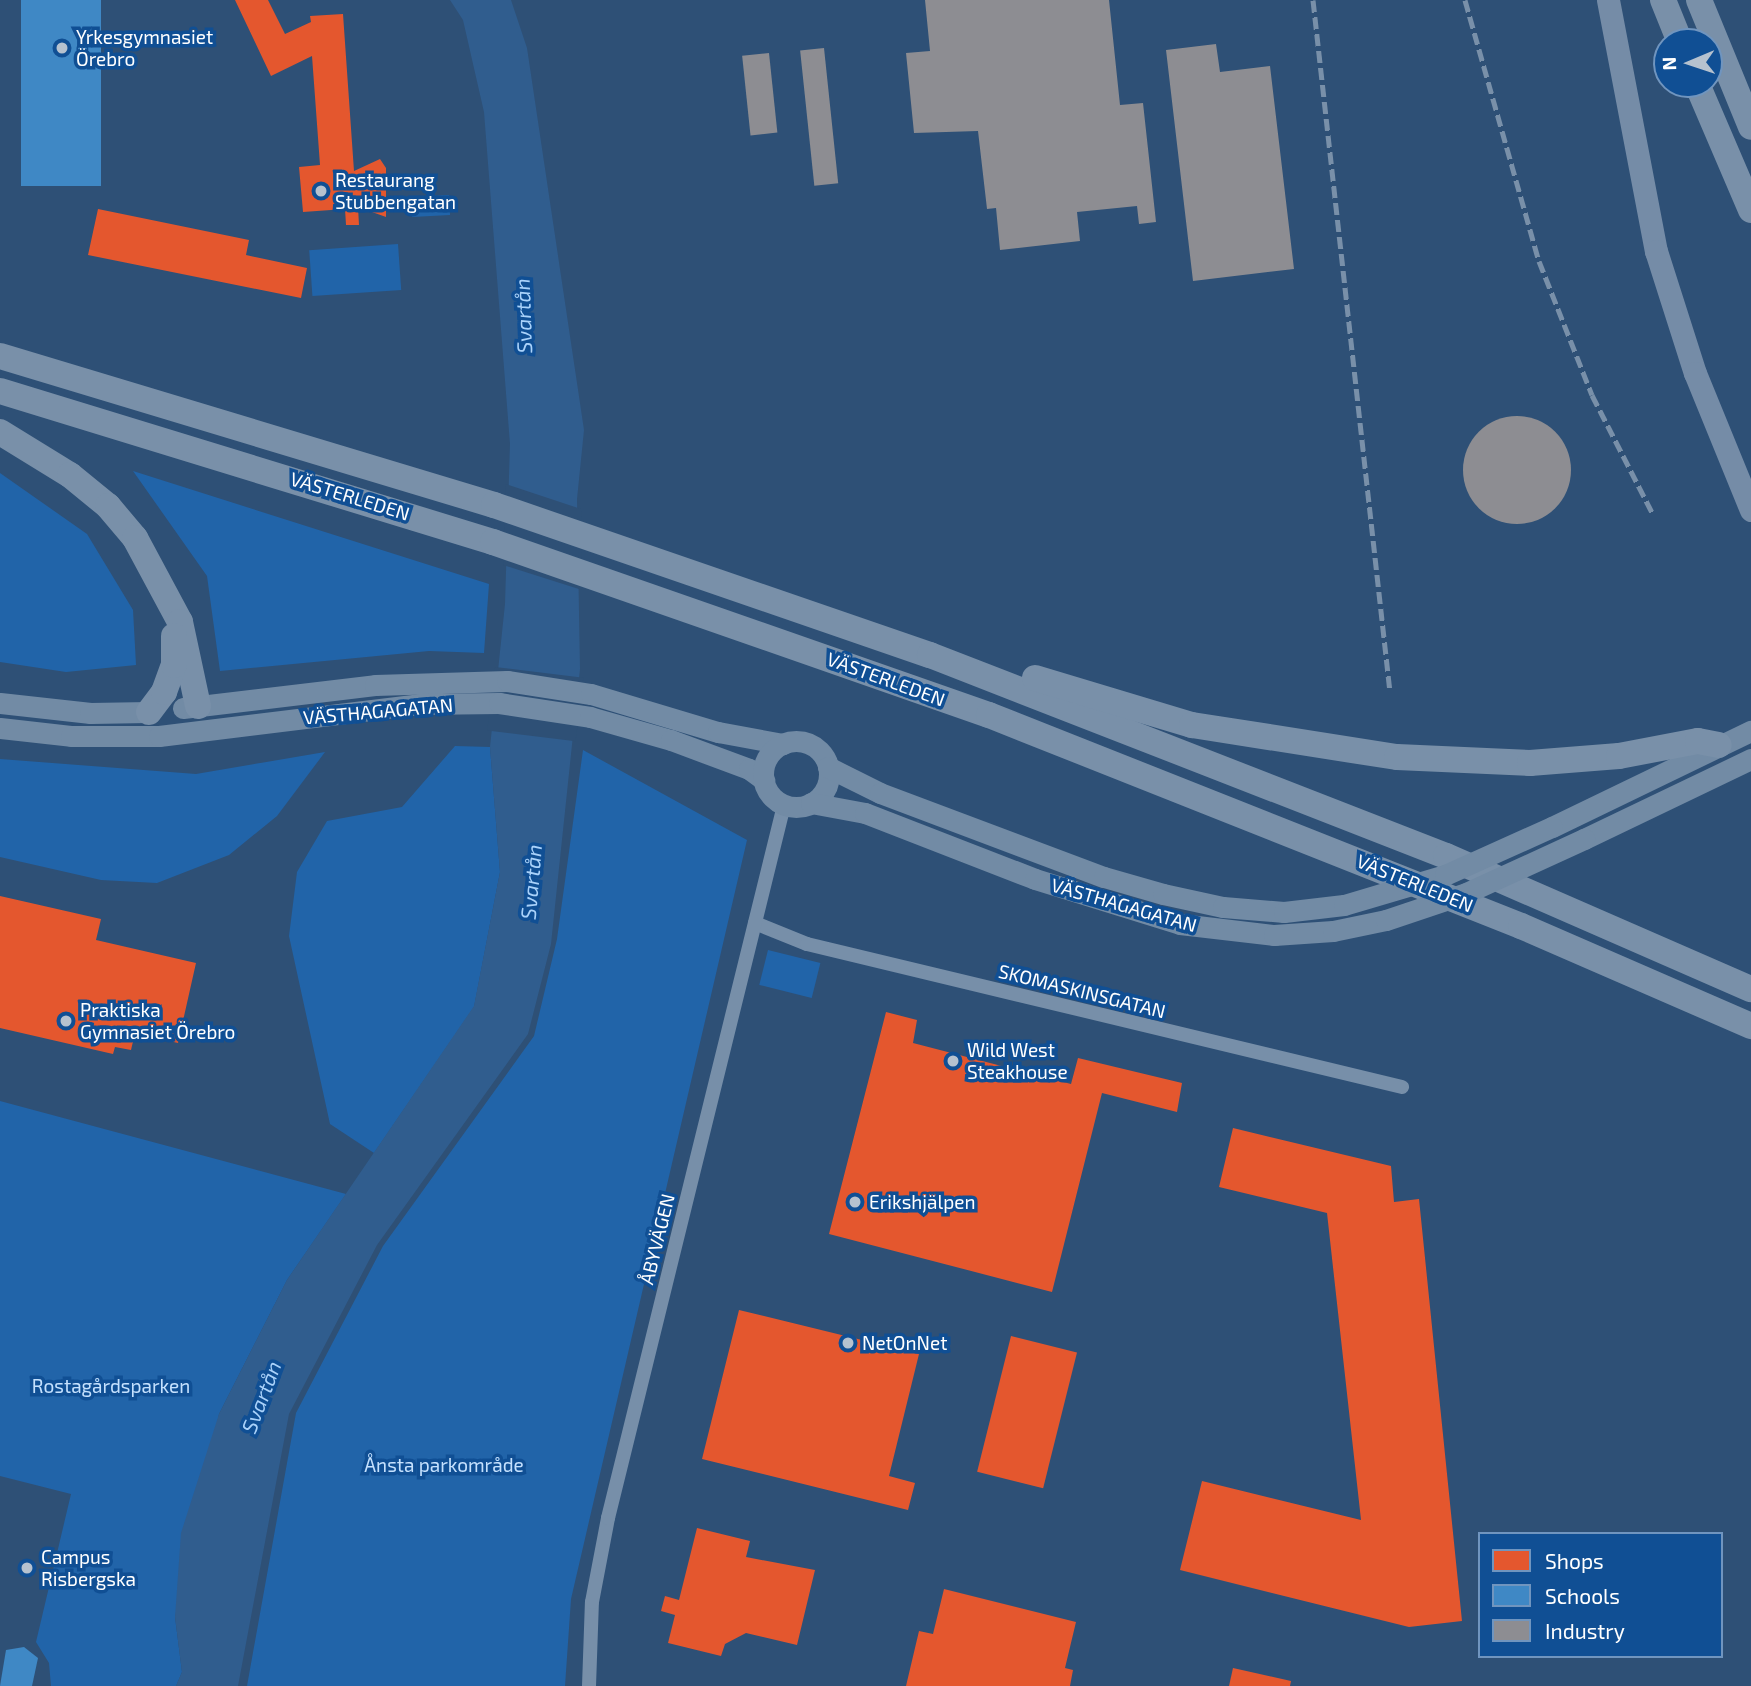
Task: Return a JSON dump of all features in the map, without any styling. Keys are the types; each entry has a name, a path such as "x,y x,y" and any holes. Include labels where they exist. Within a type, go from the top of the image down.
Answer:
{"highway":[{"path":"1663,0 1674,28"},
{"path":"1699,0 1751,127"},
{"path":"1703,98 1751,210"},
{"name":"VÄSTERLEDEN","path":"0,356 494,505 930,655 1446,856 1751,989"},
{"name":"VÄSTERLEDEN","path":"0,391 493,542 989,715 1286,830 1751,1026"},
{"path":"0,432 53,462 121,520 146,556 180,622 191,707"},
{"path":"149,712 164,692 174,665 173,610"},
{"path":"930,655 955,651 1192,725 1342,751 1530,763 1619,757 1698,741 1719,745"}],"main road":[{"path":"1608,0 1656,251 1695,373 1751,510"},
{"name":"VÄSTHAGAGATAN","path":"191,707 376,685 477,680 591,694 718,732 783,744"},
{"path":"0,703 90,713 149,712"},
{"name":"VÄSTHAGAGATAN","path":"0,728 71,736 190,734 419,704 477,703 544,707 590,717 756,775"},
{"path":"191,707 224,730"},
{"name":"VÄSTHAGAGATAN","path":"828,767 880,793 1104,877 1223,907 1284,912 1344,905 1445,875 1552,827 1751,731"},
{"path":"783,744 811,745 828,767 826,787 811,803 784,805 772,796 756,775 768,758 783,744"},
{"name":"VÄSTHAGAGATAN","path":"811,803 864,813 1035,879 1180,924 1274,935 1333,931 1386,920 1466,893 1751,759"}],"street":[{"name":"ÅBYVÄGEN","path":"589,1686 592,1602 608,1518 784,805"},
{"name":"SKOMASKINSGATAN","path":"755,923 807,944 1402,1087"}],"green space":[{"path":"449,195 450,215 412,217 411,197"},
{"path":"398,244 401,290 312,296 309,250"},
{"path":"133,471 489,584 484,653 429,651 220,671 207,576"},
{"path":"0,473 87,534 133,610 136,665 66,672 0,662"},
{"path":"455,746 490,747 500,872 474,1007 374,1153 330,1124 289,936 297,872 327,821 402,807"},
{"name":"Ånsta parkområde","path":"583,750 747,840 571,1599 565,1686 247,1686 296,1413 383,1246 534,1036 557,939"},
{"path":"325,752 277,816 229,855 157,883 101,880 0,857 0,759 196,774"},
{"path":"768,950 820,963 812,998 759,985"},
{"name":"Rostagårdsparken","path":"0,1101 346,1194 287,1280 219,1414 175,1617 182,1672 176,1686 51,1686 49,1663 36,1642 71,1494 0,1476"}],"water":[{"name":"Svartån","path":"450,0 511,0 527,48 584,430 577,499 580,669 551,944 528,1034 377,1245 289,1414 238,1686 176,1686 182,1672 175,1617 181,1533 219,1414 287,1280 474,1006 500,872 490,747 505,604 510,444 484,112 463,20"}],"pier":[{"path":"506,484 581,509 582,590 503,565"},
{"path":"495,667 583,678 576,741 487,731"}],"building: Shops":[{"path":"235,0 268,0 285,34 311,22 310,16 343,14 354,171 380,159 386,168 386,217 358,207 359,225 346,225 345,209 303,212 299,167 320,165 312,56 271,76"},
{"path":"98,209 249,240 246,255 307,268 301,298 88,255"},
{"path":"0,896 101,919 96,940 196,963 178,1043 135,1033 131,1050 115,1047 113,1054 0,1028"},
{"path":"886,1012 917,1020 913,1043 1071,1084 1078,1058 1182,1083 1177,1112 1102,1093 1052,1292 829,1234"},
{"path":"1233,1128 1391,1166 1394,1202 1419,1199 1462,1621 1409,1627 1180,1570 1202,1481 1361,1520 1327,1213 1219,1187"},
{"path":"739,1310 919,1354 889,1476 915,1483 908,1510 702,1459"},
{"path":"1011,1336 1077,1352 1043,1488 977,1472"},
{"path":"697,1528 750,1541 746,1557 815,1570 797,1645 746,1633 725,1644 721,1656 668,1643 675,1615 661,1611 665,1596 679,1600"},
{"path":"944,1589 1076,1622 1065,1668 1073,1670 1070,1686 906,1686 919,1631 933,1634"},
{"path":"1233,1668 1291,1681 1290,1686 1229,1686"}],"building: Schools":[{"path":"21,0 101,0 101,186 21,186"},
{"path":"24,1647 38,1658 32,1686 0,1686 6,1650"}],"building: Industry":[{"path":"925,0 1109,0 1120,105 1143,103 1156,222 1139,224 1137,206 1077,212 1080,241 1000,250 996,208 987,209 978,131 914,133 906,53 930,51"},
{"path":"1216,44 1220,72 1270,66 1294,269 1193,281 1166,50"},
{"path":"824,48 838,183 814,186 800,51"},
{"path":"769,53 777,133 751,135 742,56"},
{"path":"1517,416 1538,420 1555,432 1567,449 1571,470 1567,491 1555,508 1538,520 1517,524 1496,520 1479,508 1467,491 1463,470 1467,449 1479,432 1496,420"}],"railway":[{"path":"1313,0 1390,692"},
{"path":"1465,0 1539,261 1592,395 1653,514"}],"place":[{"name":"Yrkesgymnasiet Örebro","path":"62,48"},
{"name":"Restaurang Stubbengatan","path":"321,191"},
{"name":"Praktiska Gymnasiet Örebro","path":"66,1021"},
{"name":"Wild West Steakhouse","path":"953,1061"},
{"name":"Erikshjälpen","path":"855,1202"},
{"name":"NetOnNet","path":"848,1343"},
{"name":"Campus Risbergska","path":"27,1568"}]}
